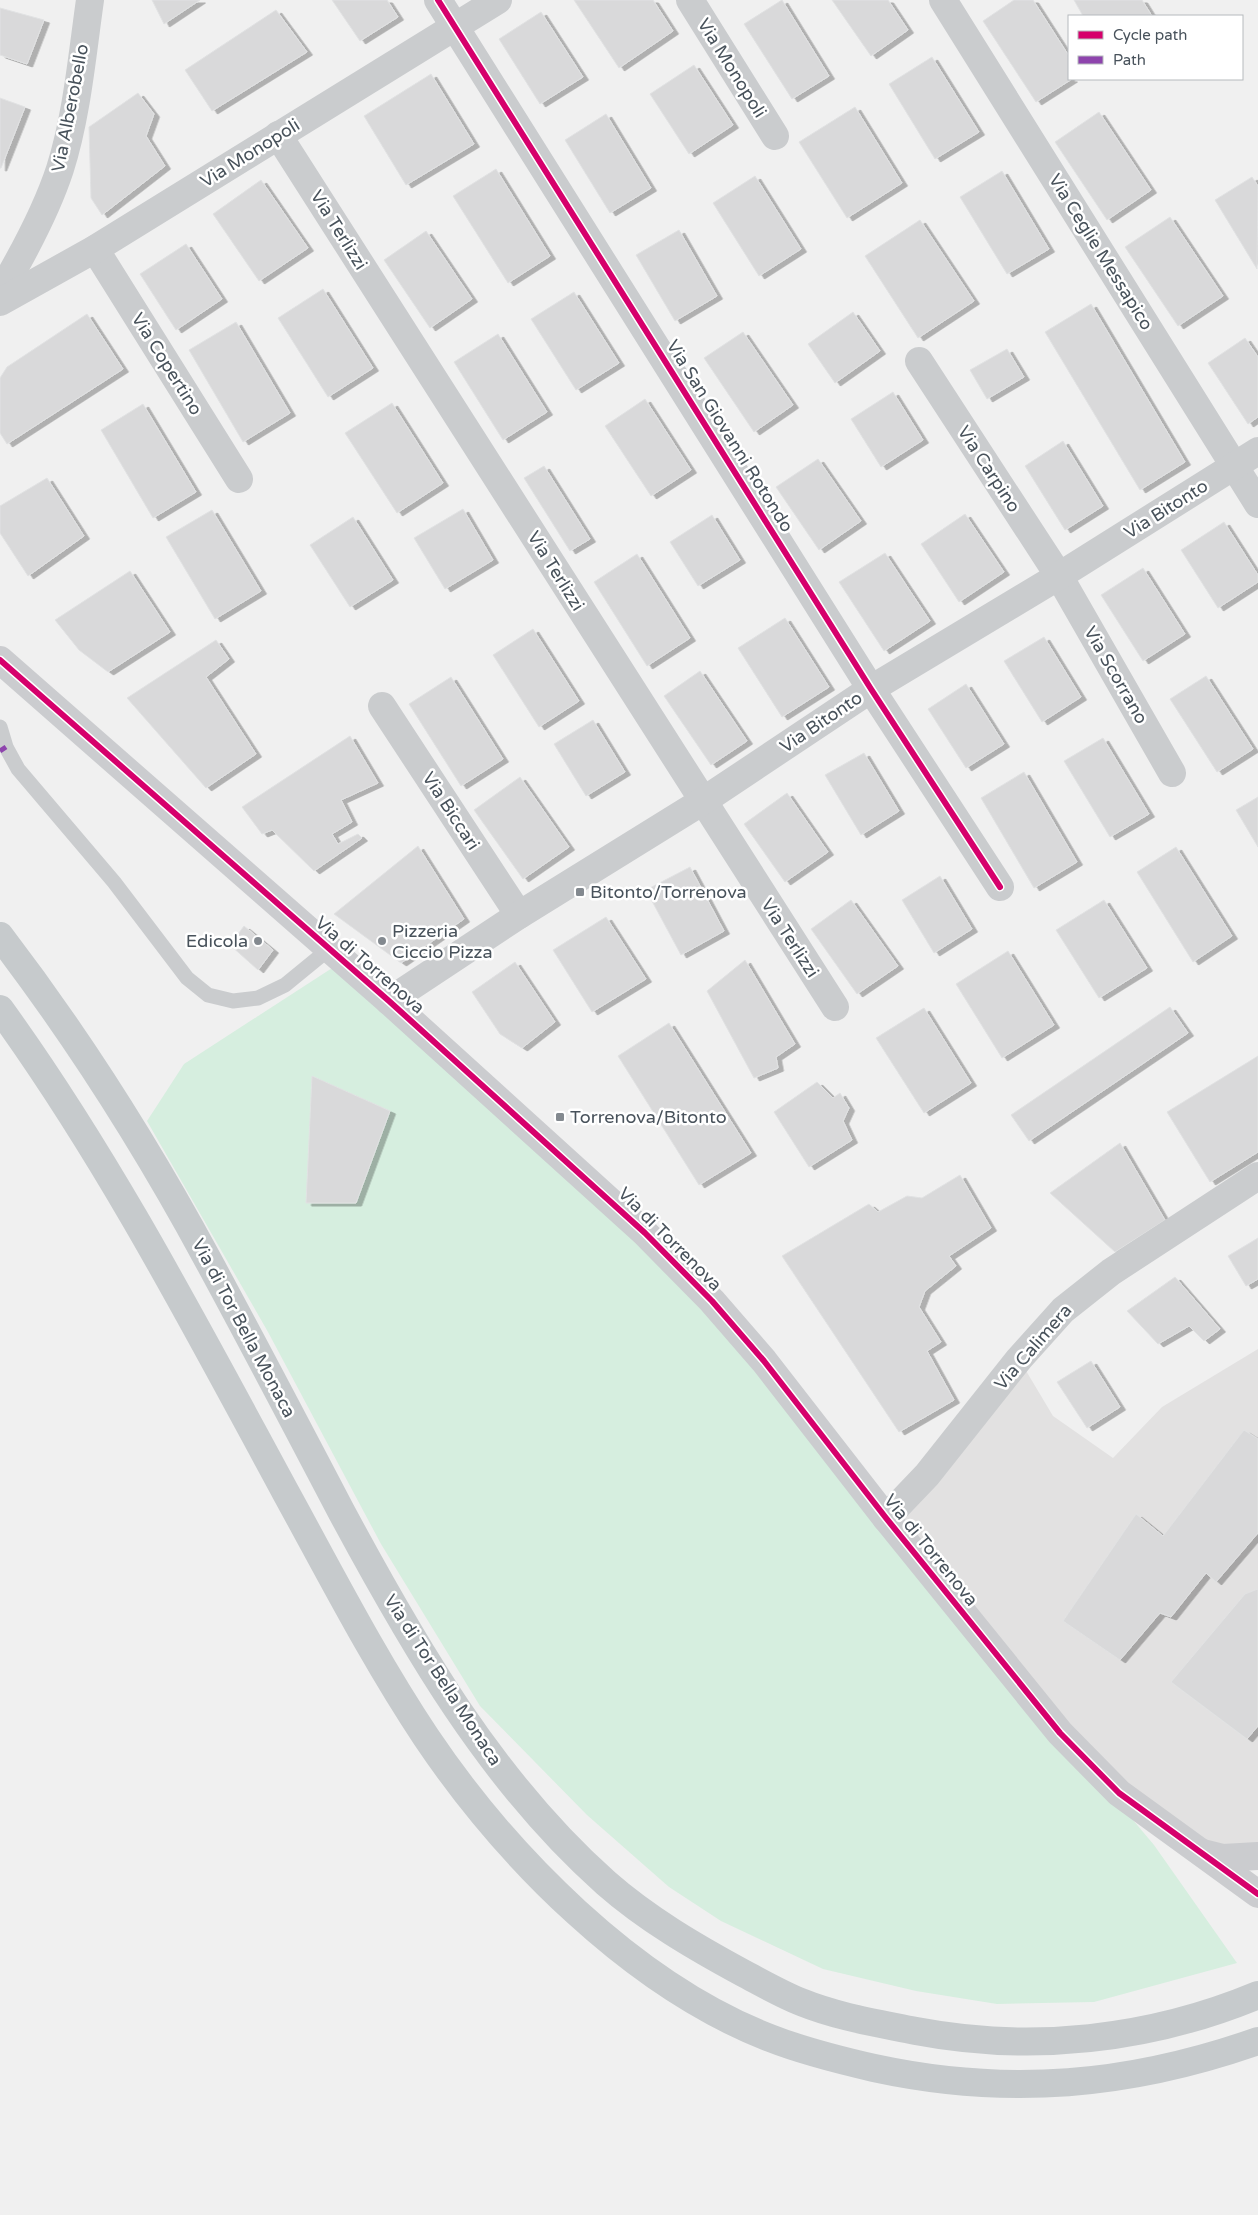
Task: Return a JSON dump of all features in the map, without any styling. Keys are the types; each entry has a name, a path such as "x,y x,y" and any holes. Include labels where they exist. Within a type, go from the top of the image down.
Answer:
{"main road":[{"name":"Via di Tor Bella Monaca","path":"0,936 52,1007 154,1163 206,1256 382,1587 456,1707 500,1768 528,1802 568,1846 616,1891 696,1948 784,1995 844,2016 940,2036 1017,2041 1084,2039 1138,2031 1181,2021 1214,2012 1258,1995"},
{"path":"0,1009 58,1093 108,1173 179,1297 326,1568 422,1732 461,1786 512,1847 556,1894 612,1943 690,1997 745,2027 810,2051 900,2074 1009,2084 1062,2084 1109,2079 1180,2066 1258,2041"}],"street":[{"name":"Via Alberobello","path":"0,293 36,227 60,169 70,129 90,0"},
{"name":"Via San Giovanni Rotondo","path":"438,0 871,689 1000,887"},
{"name":"Via Monopoli","path":"0,302 95,248 498,0"},
{"name":"Via Monopoli","path":"690,0 775,136"},
{"name":"Via Ceglie Messapico","path":"943,0 1258,504"},
{"name":"Via Terlizzi","path":"278,135 835,1007"},
{"name":"Via Copertino","path":"95,248 239,479"},
{"name":"Via Carpino","path":"919,361 1059,576"},
{"name":"Via Bitonto","path":"389,1001 519,915 703,802 871,689 1059,576 1258,451"},
{"name":"Via Scorrano","path":"1059,576 1172,773"},
{"name":"Via di Torrenova","path":"0,660 389,1001 618,1208 692,1280 764,1361 886,1518 1060,1733 1119,1793 1258,1894"},
{"name":"Via Biccari","path":"382,706 519,915"},
{"name":"Via Calimera","path":"886,1518 927,1475 1019,1359 1063,1310 1111,1272 1258,1176"},
{"path":"1197,1851 1223,1858 1258,1856"}],"lane":[{"path":"0,726 6,747 18,769 114,882 187,978 208,995 233,1001 258,998 285,985 330,949"}],"shaded area":[{"path":"1258,1349 1258,1856 1223,1858 1119,1793 897,1531 927,1475 1019,1359 1053,1416 1113,1458 1162,1407"}],"green space":[{"path":"343,961 618,1208 1154,1845 1237,1963 1094,2002 997,2004 916,1991 823,1969 721,1921 669,1887 587,1815 480,1706 381,1544 268,1332 147,1121 184,1064"}],"building":[{"path":"152,0 200,0 164,24"},
{"path":"332,0 387,0 398,17 360,41"},
{"path":"574,0 653,0 673,31 619,68"},
{"path":"782,0 829,76 792,99 744,24"},
{"path":"832,0 888,0 908,30 871,56"},
{"path":"1014,0 1033,0 1068,54 1068,80 1070,80 1036,102 983,21"},
{"path":"1074,0 1142,0 1151,15 1082,15"},
{"path":"0,8 44,20 27,64 0,55"},
{"path":"276,10 307,52 212,111 185,70"},
{"path":"541,12 583,77 540,104 499,39"},
{"path":"932,57 979,132 935,159 889,84"},
{"path":"694,65 733,125 689,154 650,94"},
{"path":"431,74 474,144 406,185 364,116"},
{"path":"138,93 154,114 146,136 165,166 102,215 91,198 89,127"},
{"path":"0,98 25,107 1,168 0,168"},
{"path":"855,107 902,183 847,218 799,142"},
{"path":"1099,112 1151,190 1107,220 1055,142"},
{"path":"606,114 651,188 610,213 565,140"},
{"path":"496,169 550,256 508,283 453,196"},
{"path":"1002,171 1049,249 1007,274 960,197"},
{"path":"755,176 801,249 759,276 713,203"},
{"path":"1252,177 1258,186 1257,269 1215,200"},
{"path":"261,180 308,248 259,281 213,214"},
{"path":"1170,217 1223,296 1178,326 1125,247"},
{"path":"920,220 974,301 918,338 865,256"},
{"path":"679,230 717,296 675,321 636,255"},
{"path":"426,231 472,299 430,328 384,260"},
{"path":"186,244 222,299 176,330 140,274"},
{"path":"323,289 373,368 328,397 278,318"},
{"path":"574,292 619,363 576,390 531,319"},
{"path":"1091,304 1185,462 1140,490 1045,332"},
{"path":"853,312 880,351 835,383 808,344"},
{"path":"87,314 123,369 7,444 0,433 0,378 7,367"},
{"path":"236,322 290,413 243,442 189,350"},
{"path":"743,332 793,405 754,432 704,358"},
{"path":"498,334 547,412 503,440 454,362"},
{"path":"1245,338 1258,357 1258,417 1248,424 1208,363"},
{"path":"1007,349 1024,377 987,399 970,370"},
{"path":"893,392 923,440 881,467 851,419"},
{"path":"645,399 691,470 651,496 605,426"},
{"path":"392,403 443,483 397,513 345,433"},
{"path":"143,404 196,492 153,518 101,430"},
{"path":"1063,441 1103,506 1065,530 1025,466"},
{"path":"818,459 861,521 819,550 776,487"},
{"path":"544,466 590,539 570,551 524,478"},
{"path":"47,478 84,536 28,576 0,533 0,506"},
{"path":"463,509 493,560 445,589 414,538"},
{"path":"212,510 261,591 215,619 166,537"},
{"path":"965,514 1004,572 959,602 921,544"},
{"path":"712,515 740,560 698,586 670,542"},
{"path":"353,517 393,580 350,607 310,545"},
{"path":"1224,522 1258,575 1258,582 1218,608 1181,550"},
{"path":"885,553 930,621 884,651 839,582"},
{"path":"637,554 690,638 647,666 594,582"},
{"path":"1143,568 1185,634 1143,661 1101,595"},
{"path":"130,571 170,632 108,672 79,650 55,620"},
{"path":"785,618 829,687 782,717 738,648"},
{"path":"533,629 579,701 539,727 493,655"},
{"path":"1044,637 1081,697 1042,722 1004,661"},
{"path":"216,640 229,659 206,677 256,754 206,788 127,698"},
{"path":"700,671 747,741 711,765 664,696"},
{"path":"1206,676 1253,749 1217,772 1170,699"},
{"path":"451,677 503,759 461,786 409,704"},
{"path":"966,684 1004,744 966,768 928,709"},
{"path":"593,720 625,772 586,796 554,744"},
{"path":"350,736 378,783 341,800 352,822 332,834 338,844 358,834 362,838 314,871 272,830 262,834 242,807"},
{"path":"1103,738 1149,814 1110,837 1064,761"},
{"path":"864,753 899,811 861,835 825,775"},
{"path":"1024,772 1077,862 1034,888 981,798"},
{"path":"520,777 569,847 523,879 474,810"},
{"path":"787,793 828,852 785,882 744,824"},
{"path":"1258,797 1258,847 1236,810"},
{"path":"418,846 464,919 401,963 334,914"},
{"path":"1176,847 1232,936 1193,962 1137,872"},
{"path":"690,867 724,931 681,955 646,890"},
{"path":"940,876 972,929 934,953 902,900"},
{"path":"851,900 898,966 857,994 811,929"},
{"path":"1104,900 1147,968 1099,998 1056,930"},
{"path":"606,917 646,979 592,1012 553,950"},
{"path":"244,926 273,950 258,970 230,945"},
{"path":"1008,951 1054,1025 1002,1058 956,984"},
{"path":"745,960 795,1044 776,1057 778,1068 754,1078 707,991"},
{"path":"515,962 555,1022 522,1048 500,1034 472,992"},
{"path":"1170,1007 1188,1033 1029,1141 1011,1115"},
{"path":"924,1008 971,1083 924,1113 876,1038"},
{"path":"669,1023 751,1153 699,1185 618,1056"},
{"path":"1258,1056 1258,1152 1210,1182 1167,1112"},
{"path":"312,1076 390,1111 356,1203 306,1203"},
{"path":"817,1082 833,1098 840,1093 849,1108 843,1121 852,1140 809,1167 774,1112"},
{"path":"1120,1143 1165,1220 1115,1252 1050,1193"},
{"path":"960,1175 991,1228 949,1256 956,1266 925,1291 919,1307 941,1342 927,1351 954,1400 899,1432 782,1256 869,1204 878,1212 907,1196 922,1198"},
{"path":"1258,1238 1258,1279 1246,1286 1228,1256"},
{"path":"1175,1277 1220,1329 1204,1341 1189,1326 1158,1344 1127,1311"},
{"path":"1091,1361 1120,1407 1087,1428 1057,1382"},
{"path":"1244,1430 1258,1439 1258,1533 1216,1582 1206,1573 1171,1617 1160,1613 1120,1660 1063,1621 1136,1514 1163,1536"},
{"path":"1258,1589 1258,1726 1247,1739 1171,1682 1245,1594"}],"marked path":[{"path":"0,751 6,747"}],"cycle path":[{"path":"438,0 871,689 1000,887"},
{"path":"0,660 389,1001 645,1233 712,1301 764,1361 886,1518 1060,1733 1119,1793 1258,1894"}],"place":[{"name":"Bitonto/Torrenova","path":"580,892"},
{"name":"Edicola","path":"258,941"},
{"name":"Pizzeria Ciccio Pizza","path":"382,941"},
{"name":"Torrenova/Bitonto","path":"560,1117"}]}
